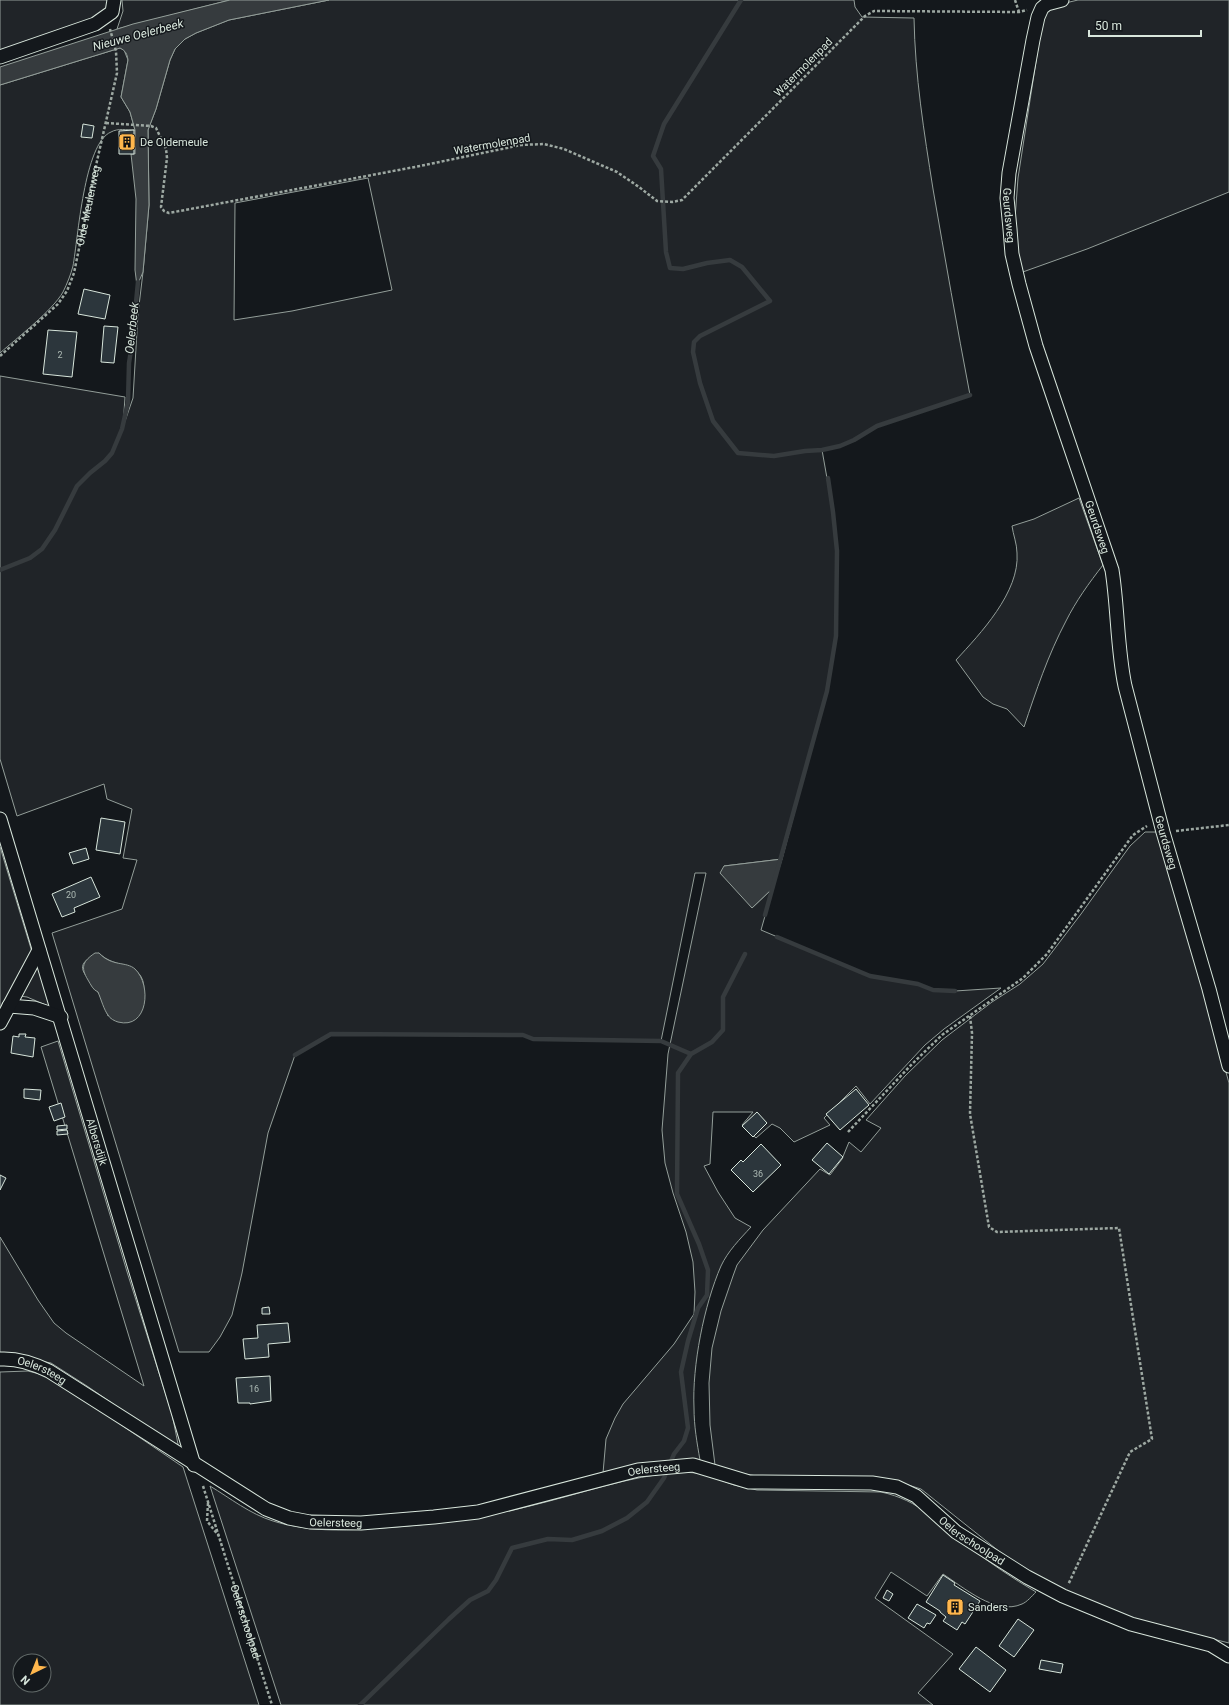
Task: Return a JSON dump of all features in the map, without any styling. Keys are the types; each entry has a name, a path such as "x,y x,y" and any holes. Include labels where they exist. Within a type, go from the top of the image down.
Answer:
{"street":[{"path":"0,57 95,24 112,12 114,0"},
{"path":"1042,8 1047,4 1062,0"},
{"name":"Geurdsweg","path":"1042,8 1038,17 1033,40 1009,173 1007,198 1012,254 1036,346 1112,570 1122,671 1162,828 1209,989 1229,1066"},
{"name":"Albersdijk","path":"0,819 194,1465"},
{"path":"0,1023 39,950"},
{"path":"9,1006 34,1008 61,1018"},
{"name":"Oelersteeg","path":"0,1360 23,1361 37,1365 49,1371 266,1510 289,1518 310,1522 361,1522 434,1517 478,1512 638,1470 694,1465 709,1469"},
{"name":"Oelerschoolpad","path":"709,1469 749,1482 872,1483 897,1487 916,1496 956,1532 1027,1576 1063,1596 1131,1624 1211,1644 1229,1654"}],"path":[{"path":"1015,0 1019,12"},
{"name":"Watermolenpad","path":"106,123 132,126 151,126 156,128 166,149 167,158 161,207 164,211 169,213 420,166 521,145 544,144 564,149 617,172 657,201 672,202 682,200 860,21 874,11 1019,12 1042,8"},
{"name":"Olde Meulenweg","path":"0,356 58,304 67,291 74,273 117,73 116,51 110,27"},
{"path":"848,1132 912,1064 942,1035 1023,978 1047,954 1133,835 1145,827 1162,828 1229,825"},
{"path":"970,1016 972,1033 970,1114 989,1227 997,1232 1118,1228 1120,1236 1152,1439 1130,1452 1063,1596"},
{"name":"Oelerschoolpad","path":"220,1538 207,1522 208,1501 220,1538 272,1705"}],"shaded area":[{"path":"0,0 110,0 107,10 101,17 0,51"},
{"path":"122,0 230,0 117,29 123,11"},
{"path":"329,0 854,0 855,7 862,17 914,18 918,83 926,146 970,395 877,426 854,440 840,446 822,450 833,512 837,551 836,636 827,691 782,859 724,866 752,908 773,888 761,930 870,976 918,984 933,990 955,991 1001,988 944,1029 925,1045 870,1104 856,1086 824,1118 830,1125 794,1142 780,1128 772,1124 756,1138 742,1125 753,1112 713,1112 710,1164 704,1166 718,1192 735,1218 751,1227 731,1250 721,1266 704,1317 697,1355 694,1391 695,1421 700,1460 675,1461 627,1467 603,1473 606,1439 623,1404 674,1344 694,1314 695,1292 693,1262 686,1232 665,1163 662,1130 668,1054 706,873 695,873 661,1041 533,1039 523,1035 331,1034 295,1055 268,1133 242,1273 232,1315 220,1337 209,1352 179,1352 52,933 122,909 137,860 123,858 132,809 107,799 104,784 17,816 0,759 0,376 125,397 123,427 133,398 138,314 149,205 148,130 156,109 170,60 175,49 185,39 196,33 229,20","holes":["368,178 392,290 292,311 234,320 235,203","99,953 113,962 134,970 143,980 144,990 108,1016 99,995 83,971 85,962"]},
{"path":"1078,0 1229,0 1229,192 1087,249 1020,273 1015,219 1018,178 1043,16 1057,5"},
{"path":"120,48 124,50 128,60 121,97 130,112 135,130 114,131 102,140 94,154 88,172 73,266 63,292 43,315 0,353 0,85"},
{"path":"1079,498 1103,565 1078,599 1060,634 1043,673 1024,727 1007,709 993,704 983,697 956,660 987,625 997,611 1012,583 1016,568 1017,553 1012,526 1034,519"},
{"path":"1145,832 1159,832 1229,1083 1229,1643 1128,1618 1048,1583 1010,1560 921,1489 892,1480 757,1476 732,1472 715,1465 710,1425 709,1383 712,1348 721,1311 737,1265 763,1230 820,1169 830,1175 842,1159 849,1142 861,1152 881,1128 866,1120 905,1076 942,1040 992,1002 1020,984 1043,964 1130,846"},
{"path":"0,847 32,952 0,1013"},
{"path":"39,959 53,1008 27,997 19,996"},
{"path":"58,1041 128,1275 172,1414 179,1449 51,1363 30,1359 0,1361 0,1237 38,1300 54,1323 66,1333 144,1386 41,1047"},
{"path":"28,1371 43,1375 73,1392 183,1467 259,1705 0,1705 0,1372"},
{"path":"680,1472 698,1473 734,1485 757,1490 881,1492 894,1496 907,1501 928,1513 968,1546 1010,1576 1036,1592 1022,1604 1012,1607 1002,1606 980,1598 943,1574 927,1596 891,1572 875,1598 953,1654 918,1693 933,1705 281,1705 210,1486 248,1510 286,1525 326,1530 353,1530 419,1525 475,1517 530,1506 623,1481"}],"water":[{"name":"Nieuwe Oelerbeek","path":"230,0 329,0 229,20 196,33 185,39 175,49 170,60 156,109 148,130 149,205 143,272 137,286 135,270 136,199 131,154 135,154 135,130 130,112 121,97 128,60 126,53 120,48 0,85 0,67 133,24"},
{"path":"782,859 773,888 752,908 720,873 724,866"},
{"path":"95,953 99,953 109,960 135,969 140,976 144,985 145,995 141,1013 136,1019 128,1023 118,1022 111,1019 107,1013 98,992 92,987 84,971 85,962"}],"building":[{"path":"83,124 94,126 92,138 81,137"},
{"name":"De Oldemeule","path":"134,130 134,154 119,154 119,131"},
{"path":"84,289 110,295 105,319 78,314"},
{"path":"104,326 118,327 114,363 101,362"},
{"path":"48,330 77,332 72,377 43,374"},
{"path":"101,818 125,822 120,854 96,850"},
{"path":"86,848 89,859 73,864 69,853"},
{"path":"91,877 100,897 74,908 75,912 62,917 52,894"},
{"path":"19,1034 26,1034 25,1037 35,1038 33,1057 11,1053 13,1036 19,1037"},
{"path":"24,1089 41,1090 40,1100 24,1098"},
{"path":"856,1089 869,1105 840,1130 826,1114"},
{"path":"61,1103 65,1117 54,1121 49,1107"},
{"path":"757,1112 767,1123 753,1137 742,1126"},
{"path":"67,1125 67,1129 57,1130 57,1126"},
{"path":"67,1130 68,1134 57,1135 57,1131"},
{"path":"827,1143 843,1157 829,1174 812,1160"},
{"path":"761,1144 781,1165 753,1192 731,1170 741,1160 743,1162"},
{"path":"0,1175 6,1178 0,1190"},
{"path":"269,1307 270,1314 262,1314 262,1308"},
{"path":"288,1323 290,1342 268,1344 269,1357 245,1359 243,1339 258,1338 257,1325"},
{"path":"270,1376 271,1401 250,1404 238,1403 236,1378"},
{"name":"Sanders","path":"943,1575 955,1583 954,1585 980,1601 965,1624 962,1622 957,1630 943,1621 946,1617 940,1611 926,1602"},
{"path":"887,1590 893,1594 889,1601 883,1598"},
{"path":"917,1604 936,1615 930,1624 927,1623 924,1628 908,1618"},
{"path":"1018,1619 1034,1630 1014,1657 999,1646"},
{"path":"976,1647 1006,1670 990,1692 959,1669"},
{"path":"1041,1660 1063,1664 1061,1673 1039,1669"}],"waterway":[{"path":"741,0 664,124 653,156 661,169 666,252 670,268 683,269 707,263 730,260 742,267 770,301 700,336 694,342 693,352 700,383 713,421 738,453 774,456 822,450 840,446 854,440 877,426 970,395"},
{"name":"Oelerbeek","path":"0,570 30,558 42,549 55,530 77,486 112,453 122,429 128,402 129,363 138,282"},
{"path":"765,915 827,691 836,636 837,551 828,478"},
{"path":"777,937 870,976 918,984 933,990 955,991"},
{"path":"295,1055 331,1034 523,1035 533,1039 661,1041 691,1054 712,1042 723,1030 723,997 745,954"},
{"path":"360,1705 470,1600 488,1591 496,1580 512,1548 548,1539 572,1540 602,1531 627,1518 647,1502 664,1478 674,1454 684,1441 688,1428 681,1372 698,1308 707,1295 708,1270 699,1244 677,1194 678,1073 691,1054"}],"place":[{"name":"De Oldemeule","path":"127,142"},
{"name":"Sanders","path":"955,1607"}]}
